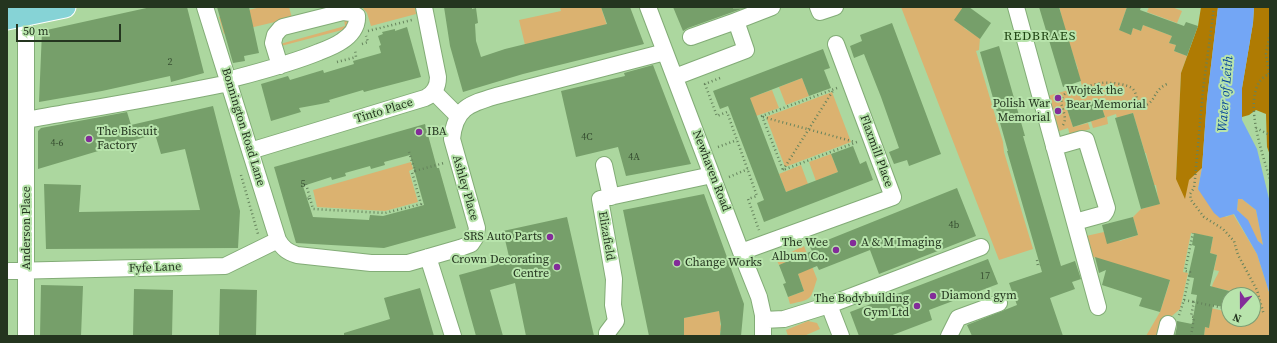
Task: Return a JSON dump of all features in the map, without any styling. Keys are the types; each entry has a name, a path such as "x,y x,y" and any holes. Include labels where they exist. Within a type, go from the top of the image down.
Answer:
{"main road":[{"path":"17,15 65,7"}],"street":[{"name":"Bonnington Road Lane","path":"205,7 280,243"},
{"path":"424,7 438,77 434,92 458,116 462,111 474,104 496,96 665,52"},
{"name":"Newhaven Road","path":"648,7 761,302 763,328"},
{"path":"691,37 741,16 772,7"},
{"path":"818,7 820,12 835,7"},
{"path":"1016,7 1098,307"},
{"path":"26,120 175,94 228,82 280,66 314,54 341,42 356,26 357,16 351,13 343,12 283,27 275,35 274,43 280,66"},
{"name":"Anderson Place","path":"17,15 25,28 27,272 26,336"},
{"path":"675,77 746,50 741,16"},
{"name":"Flaxmill Place","path":"741,252 892,197 836,44"},
{"name":"Tinto Place","path":"250,151 425,98 434,92"},
{"name":"Ashley Place","path":"280,243 287,252 297,255 371,263 408,263 471,244 476,238 476,228 452,138 453,126 458,116"},
{"path":"1054,147 1082,139 1086,140 1107,208 1104,214 1075,222"},
{"path":"604,165 610,197"},
{"name":"Elizafield","path":"607,336 607,333 616,321 613,305 614,279 600,199 712,175"},
{"name":"Fyfe Lane","path":"9,271 27,272 225,266 280,243"},
{"path":"763,328 779,320 829,305 981,248"},
{"path":"428,257 453,336"},
{"path":"949,336 958,318 999,302"},
{"path":"829,305 841,336"}],"path":[{"path":"1214,7 1203,90 1196,179 1194,188 1190,194 1191,200 1204,216 1223,229 1234,241 1238,255 1257,290 1264,315"},
{"path":"1270,33 1266,54 1270,73 1261,80 1254,93 1253,105 1256,128 1270,180"},
{"path":"720,78 705,84 717,116 726,112 758,196 748,199 764,244"},
{"path":"762,116 851,82"},
{"path":"1050,129 1061,126 1065,122 1066,116 1061,101 1066,94 1102,83 1124,85 1133,89 1138,102 1140,105 1144,106 1153,100 1157,90 1160,87 1167,84"},
{"path":"783,170 834,89"},
{"path":"762,116 855,143"},
{"path":"762,116 783,170"},
{"path":"1256,128 1270,135"},
{"path":"783,170 870,137"},
{"path":"718,148 737,140"},
{"path":"409,152 415,171"},
{"path":"306,184 309,198 314,209 386,213 421,204 412,172 457,160"},
{"path":"729,177 748,169"},
{"path":"1166,330 1180,314 1184,300 1190,272 1185,271 1193,233"},
{"path":"1037,260 1038,266 1040,265"},
{"path":"1184,300 1221,307"},
{"path":"1191,336 1194,317 1191,316 1194,302"}],"shaded area":[{"path":"261,7 289,7 292,18 224,34 219,17"},
{"path":"362,7 415,7 416,14 371,26 367,13"},
{"path":"560,7 601,7 608,29 596,27 525,45 519,20 561,11"},
{"path":"901,7 963,7 964,28 980,38 979,50 976,51 1033,249 999,260"},
{"path":"1060,7 1127,7 1119,30 1131,34 1133,28 1141,31 1143,25 1172,36 1169,43 1176,45 1174,51 1187,56 1181,73 1176,179 1189,180 1202,168 1198,189 1226,217 1233,214 1257,254 1270,295 1270,336 1204,336 1205,327 1209,328 1196,305 1221,310 1221,327 1261,327 1261,287 1221,287 1221,289 1212,287 1219,271 1214,270 1217,255 1210,253 1213,237 1191,233 1183,272 1188,273 1180,309 1166,321 1159,336 1146,336 1160,312 1170,281 1090,256 1086,236 1104,232 1120,241 1138,235 1133,217 1141,209 1159,204 1156,185 1154,185 1146,153 1133,113 1117,118 1116,114 1107,117 1108,124 1093,128 1091,121 1105,117 1099,99 1086,101 1067,109 1073,127 1088,123 1090,129 1070,135 1068,128 1059,131 1048,96 1082,86"},
{"path":"1149,7 1172,7 1182,11 1177,23 1147,12"},
{"path":"1201,7 1218,7 1207,99 1202,168 1189,180 1185,199 1176,179 1181,73 1198,26"},
{"path":"1254,7 1270,7 1270,155 1267,147 1266,114 1256,110 1249,115 1242,117 1242,88 1253,23"},
{"path":"344,18 349,19 350,23 346,29 281,46 280,44 345,26"},
{"path":"802,78 809,96 786,105 779,87"},
{"path":"772,90 779,108 756,116 749,98"},
{"path":"832,92 851,142 785,167 766,117"},
{"path":"831,154 838,172 816,181 809,162"},
{"path":"411,162 413,169 409,171 418,202 385,211 317,207 313,190"},
{"path":"801,165 808,184 786,192 779,174"},
{"path":"1238,199 1242,199 1256,210 1263,245 1256,238 1245,219 1237,210"},
{"path":"804,246 817,279 810,298 790,304 788,297 804,291 798,274 800,273 794,259 779,265 776,259"},
{"path":"743,306 721,319 720,324 724,331 720,331 720,336 684,336 684,318"},
{"path":"808,321 817,323 820,329 804,336 788,336 786,330"}],"water":[{"name":"Water of Leith","path":"1218,7 1254,7 1253,23 1242,88 1242,120 1257,149 1270,203 1270,295 1257,254 1234,214 1220,218 1214,213 1198,189 1202,168 1207,99","holes":["1238,199 1242,199 1256,210 1263,245 1258,241 1248,220 1237,210"]}],"building":[{"path":"151,7 187,7 204,73 171,82 170,76 102,91 39,102 42,31"},
{"path":"217,7 249,7 259,53 244,56 245,61 233,63"},
{"path":"444,7 476,8 478,23 475,24 476,41 481,57 505,49 607,24 601,7 630,7 644,44 523,74 463,92 450,46"},
{"path":"673,7 744,7 744,8 683,31"},
{"path":"963,7 969,7 991,23 980,39 954,20"},
{"path":"1039,7 1059,7 1081,81 1063,87"},
{"path":"1127,7 1141,7 1140,10 1184,26 1186,22 1198,26 1187,56 1174,51 1176,45 1169,43 1172,36 1143,25 1141,31 1133,28 1131,35 1119,30"},
{"path":"892,23 941,154 909,166 907,160 894,164 889,152 899,148 881,97 864,54 854,58 850,46 862,41 860,35"},
{"path":"407,27 421,77 364,92 363,90 329,100 330,102 299,108 301,112 271,121 261,84 288,76 290,80 323,70 324,73 354,64 353,61 381,53 379,46 381,45 378,36 383,34 382,32 395,29 395,31"},
{"path":"999,46 1025,136 1023,136 1061,266 1075,261 1081,279 1072,282 1075,289 1050,298 1063,336 972,336 967,325 1017,305 1009,283 1042,272 980,52"},
{"path":"823,49 830,68 824,70 831,88 809,96 802,78 750,98 779,174 786,192 838,172 831,154 853,146 860,164 866,161 873,180 764,222 757,203 764,200 728,106 720,109 713,91"},
{"path":"653,65 691,164 626,176 618,147 576,157 561,91 625,76 624,73"},
{"path":"1099,99 1105,117 1073,127 1067,109"},
{"path":"213,106 240,211 238,248 46,249 44,184 81,185 79,212 200,210 185,149 161,154 155,134 38,169 38,131 41,128 127,112 131,125"},
{"path":"1133,113 1160,204 1141,209 1115,118"},
{"path":"425,124 456,228 384,248 296,243 274,167","holes":["410,155 424,205 383,216 370,215 369,220 313,217 303,186 331,177 332,180 346,176 345,173 370,166 371,169 385,165 384,162"]},
{"path":"957,188 976,236 879,274 870,250 819,270 817,266 798,274 804,291 788,297 783,284 786,283 779,265 812,251 810,247"},
{"path":"704,194 744,304 741,336 720,336 721,325 719,311 684,318 684,336 649,336 623,210"},
{"path":"567,217 594,336 526,336 515,283 490,290 503,336 476,336 459,275 510,261 503,231"},
{"path":"1133,217 1138,235 1107,244 1102,225"},
{"path":"1194,233 1213,237 1210,253 1217,255 1210,286 1221,289 1221,306 1213,305 1209,328 1205,327 1204,336 1175,336 1177,321 1192,324 1197,295 1191,294 1194,278 1188,277 1195,246 1192,245"},
{"path":"1095,257 1170,280 1160,312 1139,306 1142,298 1102,285 1106,270 1099,273"},
{"path":"988,259 998,284 929,310 932,320 890,336 859,336 850,312"},
{"path":"41,285 83,286 81,336 40,336"},
{"path":"420,288 434,336 344,336 344,333 390,319 384,298"},
{"path":"134,289 173,290 172,336 133,336"},
{"path":"220,289 257,290 256,336 219,336"}],"place":[{"name":"Wojtek the Bear Memorial","path":"1058,98"},
{"name":"Polish War Memorial","path":"1058,111"},
{"name":"IBA","path":"419,132"},
{"name":"The Biscuit Factory","path":"89,139"},
{"name":"SRS Auto Parts","path":"550,237"},
{"name":"A & M Imaging","path":"853,243"},
{"name":"The Wee Album Co.","path":"836,250"},
{"name":"Change Works","path":"677,263"},
{"name":"Crown Decorating Centre","path":"557,267"},
{"name":"Diamond gym","path":"933,296"},
{"name":"The Bodybuilding Gym Ltd","path":"917,306"}],"district":[{"name":"REDBRAES","path":"1040,37"}]}
